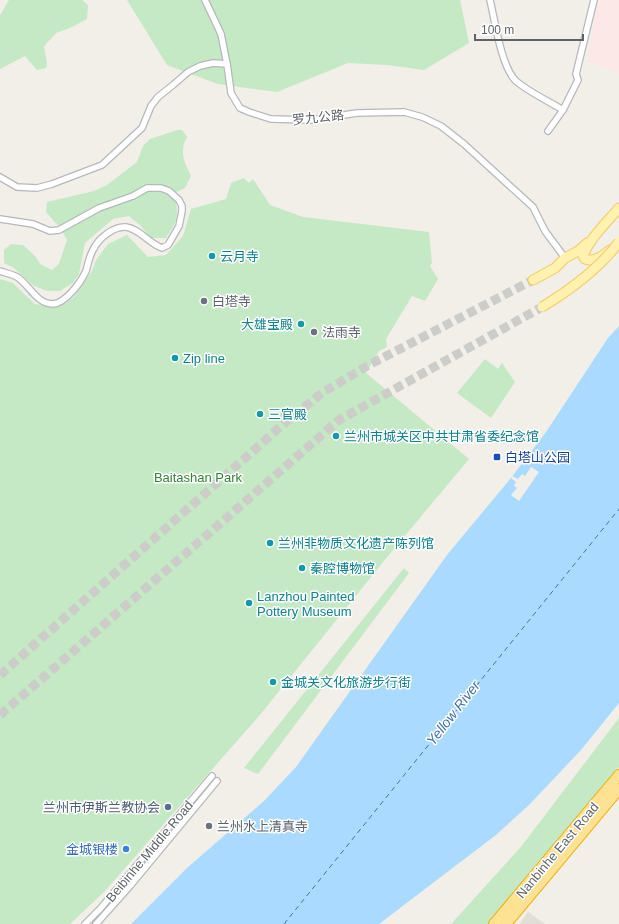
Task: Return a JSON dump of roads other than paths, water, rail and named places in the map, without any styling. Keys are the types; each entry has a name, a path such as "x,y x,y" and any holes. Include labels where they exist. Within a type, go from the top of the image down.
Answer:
{"highway":[{"name":"Nanbinhe East Road","path":"494,924 619,775"},
{"name":"Nanbinhe East Road","path":"506,924 619,789"}],"main road":[{"path":"619,208 597,234 586,249 583,256 585,259 592,260 598,258 619,243"},
{"path":"533,280 555,268 565,258 578,251 597,234"},
{"path":"542,307 564,294 586,277 619,243"}],"street":[{"name":"罗九公路","path":"205,0 221,34 231,93 240,108 271,119 311,120 357,113 404,112 422,117 441,126 464,144 533,207 545,231 565,258"},
{"path":"490,0 503,57 509,71 516,80 563,110"},
{"path":"548,131 563,110 578,80 576,74 594,0"},
{"path":"0,177 17,187 37,188 52,184 102,165 142,128 151,106 158,97 188,72 200,66 213,63 227,64"},
{"path":"0,219 32,224 50,231 59,230 99,208 133,196 147,188 161,188 168,191 179,200 182,206 179,226 168,245 162,248 155,245 135,229 125,227 117,229 106,235 93,250 79,284 60,302 52,304 40,300 18,278 0,271"},
{"name":"Beibinhe Middle Road","path":"85,924 100,909 212,776"},
{"name":"Beibinhe Middle Road","path":"96,924 130,886 217,781"}],"water":[{"name":"Yellow River","path":"619,326 619,703 581,750 529,805 496,835 379,924 131,924 187,868 264,801 296,767 447,555 511,478 546,432 608,338"}],"tunnel":[{"path":"0,675 287,421 322,393 367,366 533,280"},
{"path":"0,715 339,420 542,307"}],"place":[{"name":"云月寺","path":"212,256"},
{"name":"白塔寺","path":"204,301"},
{"name":"大雄宝殿","path":"301,324"},
{"name":"法雨寺","path":"314,332"},
{"name":"Zip line","path":"175,358"},
{"name":"三官殿","path":"260,414"},
{"name":"兰州市城关区中共甘肃省委纪念馆","path":"336,436"},
{"name":"白塔山公园","path":"497,457"},
{"name":"兰州非物质文化遗产陈列馆","path":"270,543"},
{"name":"秦腔博物馆","path":"302,568"},
{"name":"Lanzhou Painted Pottery Museum","path":"249,603"},
{"name":"金城关文化旅游步行街","path":"273,682"},
{"name":"兰州市伊斯兰教协会","path":"168,807"},
{"name":"兰州水上清真寺","path":"209,826"},
{"name":"金城银楼","path":"126,849"}],"park label":[{"name":"Baitashan Park","path":"198,477"}]}
